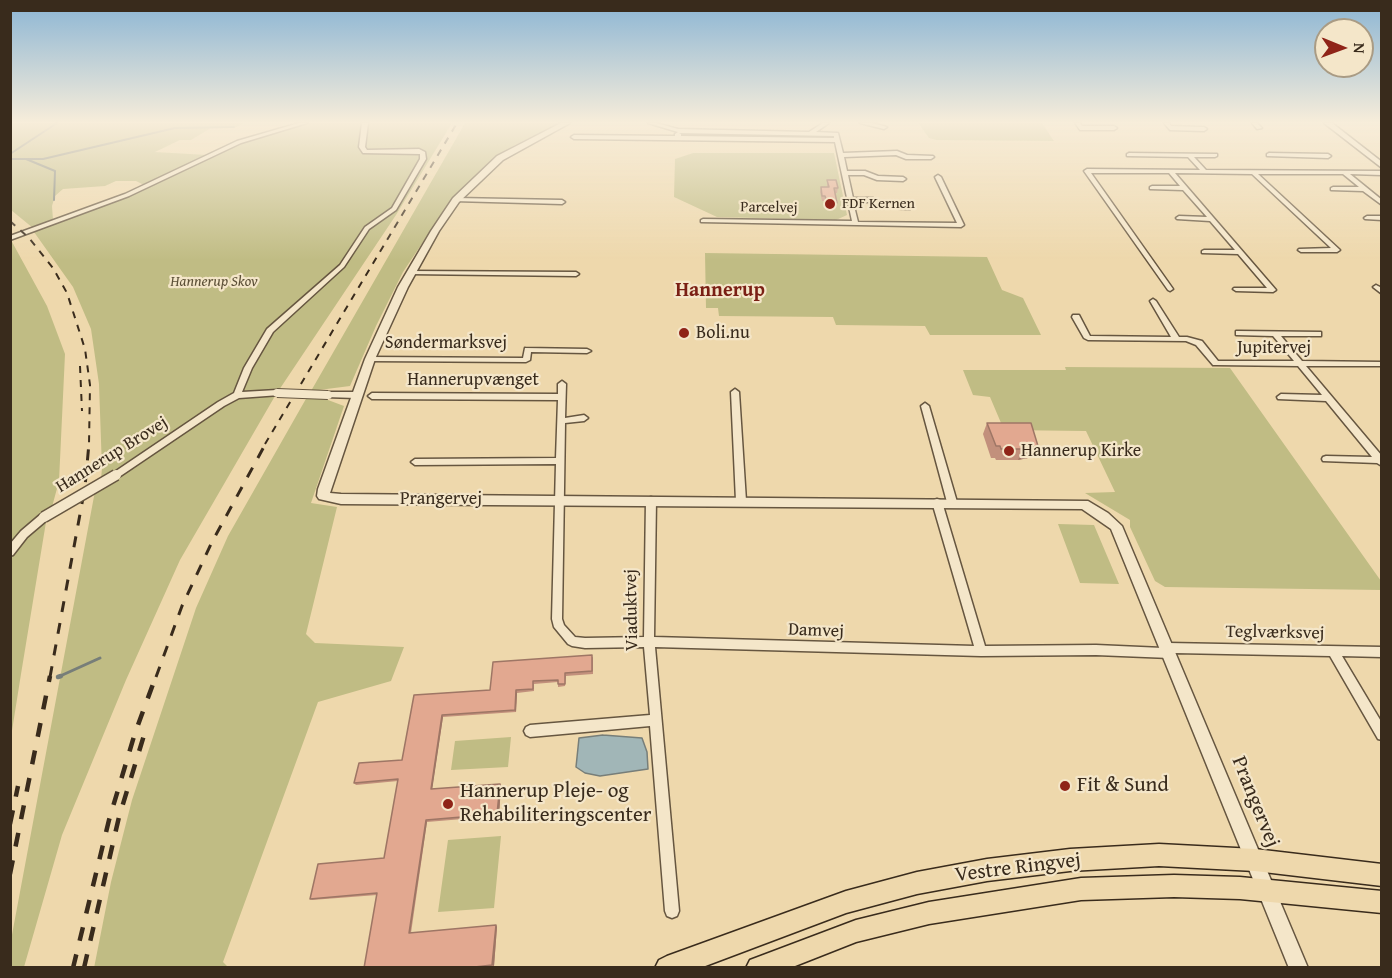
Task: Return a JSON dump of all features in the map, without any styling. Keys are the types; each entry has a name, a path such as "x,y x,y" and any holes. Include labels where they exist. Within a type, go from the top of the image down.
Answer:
{"main road":[{"name":"Vestre Ringvej","path":"667,968 846,902 917,883 975,872 1070,860 1159,855 1255,860 1382,875"},
{"name":"Vestre Ringvej","path":"758,968 856,932 929,913 997,901 1093,889 1174,886 1268,890 1382,902"}],"street":[{"path":"10,238 135,191 182,169"},
{"path":"237,395 248,368 270,331 342,266 368,228 394,209 417,169"},
{"name":"Søndermarksvej","path":"323,496 370,359 411,273 456,200 489,169"},
{"path":"843,169 855,223"},
{"path":"1202,169 1205,172"},
{"path":"1314,169 1319,172"},
{"path":"1170,289 1087,171 1382,173"},
{"path":"1170,171 1273,290 1236,290"},
{"path":"1253,172 1337,250 1301,250"},
{"path":"844,173 865,173 877,178 903,179"},
{"path":"1345,173 1382,203"},
{"name":"Parcelvej","path":"703,221 961,225 938,177"},
{"path":"1152,188 1186,188"},
{"path":"1333,189 1365,189"},
{"path":"456,200 562,202"},
{"path":"850,200 873,200 885,206 910,207"},
{"path":"1179,218 1212,219"},
{"path":"1367,218 1382,218"},
{"path":"1204,252 1240,252"},
{"path":"411,273 576,274"},
{"path":"1153,301 1176,338"},
{"name":"Jupitervej","path":"1076,317 1088,338 1176,338 1199,343 1216,363 1382,364"},
{"path":"1239,333 1318,334"},
{"path":"1276,334 1380,462"},
{"name":"Søndermarksvej","path":"370,359 526,360 528,350 587,351"},
{"name":"Hannerupvænget","path":"560,499 562,384"},
{"path":"735,392 741,501"},
{"name":"Hannerup Brovej","path":"10,552 24,534 44,517 116,475 237,395 277,393 356,395"},
{"name":"Hannerupvænget","path":"372,396 382,400 562,397"},
{"path":"1281,398 1328,398"},
{"path":"925,406 952,502"},
{"path":"561,421 584,418"},
{"path":"1326,459 1380,462"},
{"path":"415,462 561,461"},
{"name":"Prangervej","path":"323,496 341,499 1084,504 1116,526 1299,968"},
{"path":"560,499 557,575 558,627 572,641 585,643 649,642"},
{"name":"Viaduktvej","path":"651,500 649,642 672,912"},
{"path":"938,502 981,651"},
{"name":"Damvej","path":"649,642 981,651 1169,650"},
{"name":"Teglværksvej","path":"1169,650 1382,652"},
{"path":"1333,651 1382,735"},
{"path":"530,730 656,720"}],"green space":[{"path":"11,169 179,169 144,185 136,181 116,181 105,186 63,189 55,196 52,206 53,220 33,228 11,210"},
{"name":"Hannerup Skov","path":"187,169 424,169 396,215 279,390 245,391 230,396 134,460 101,478 99,384 91,329 73,287 34,232 134,194"},
{"path":"439,169 484,169 453,197 403,272 350,386 311,391"},
{"path":"675,169 837,169 847,215 836,220 717,217 674,197"},
{"path":"11,240 47,306 65,354 59,481 52,507 26,526 11,547"},
{"path":"705,253 987,257 1002,290 1023,298 1041,335 930,335 925,326 836,325 833,317 719,316 718,308 706,308"},
{"path":"1065,367 1230,368 1381,581 1381,590 1165,587 1155,581 1130,527 1130,520 1085,493 1115,492 1086,431 1004,430 990,397 973,395 963,370 1066,370"},
{"path":"243,396 275,396 180,560 126,680 62,835 24,967 11,968 11,940 95,491 140,464 223,405"},
{"path":"307,397 320,397 344,406 311,503 337,507 306,634 315,643 404,647 391,681 318,702 223,962 228,967 94,968 111,882 132,800 196,608 228,536"},
{"path":"46,522 11,737 11,559 28,536"},
{"path":"1058,524 1094,525 1119,584 1080,583"},
{"path":"511,737 508,767 451,770 455,741"},
{"path":"501,836 494,908 438,912 448,840"}],"shaded area":[{"path":"603,735 642,738 647,752 648,769 600,776 585,773 576,767 579,738"}],"building":[{"path":"827,180 836,180 838,188 834,188 837,203 827,202 825,196 822,196 821,187 829,187"},
{"path":"987,423 1031,423 1038,446 1001,449 1000,446 996,446"},
{"name":"Hannerup Pleje- og Rehabiliteringscenter","path":"592,655 592,671 565,673 565,684 558,684 558,680 533,681 533,689 516,690 515,710 442,715 431,789 500,784 497,814 426,820 409,933 496,925 492,965 466,968 364,968 377,893 310,899 318,864 384,858 398,779 354,783 359,763 402,760 414,695 490,690 493,662"}],"waterway":[{"path":"49,169 55,171 54,200"},
{"path":"61,676 58,677 100,658"}],"railway":[{"path":"265,444 430,169"},
{"path":"10,221 29,238 53,268 67,293 85,349 90,385 89,444"},
{"path":"80,366 82,411"},
{"path":"50,677 85,487 89,443"},
{"path":"156,677 182,606 212,542 266,443"},
{"path":"10,874 50,676"},
{"path":"73,968 109,820 135,733 156,676"},
{"path":"84,968 119,817 145,732"},
{"path":"10,824 18,786"}],"place":[{"name":"FDF Kernen","path":"830,204"},
{"name":"Boli.nu","path":"684,333"},
{"name":"Hannerup Kirke","path":"1009,451"},
{"name":"Fit & Sund","path":"1065,786"},
{"name":"Hannerup Pleje- og Rehabiliteringscenter","path":"448,804"}],"district":[{"name":"Hannerup","path":"720,291"}]}
